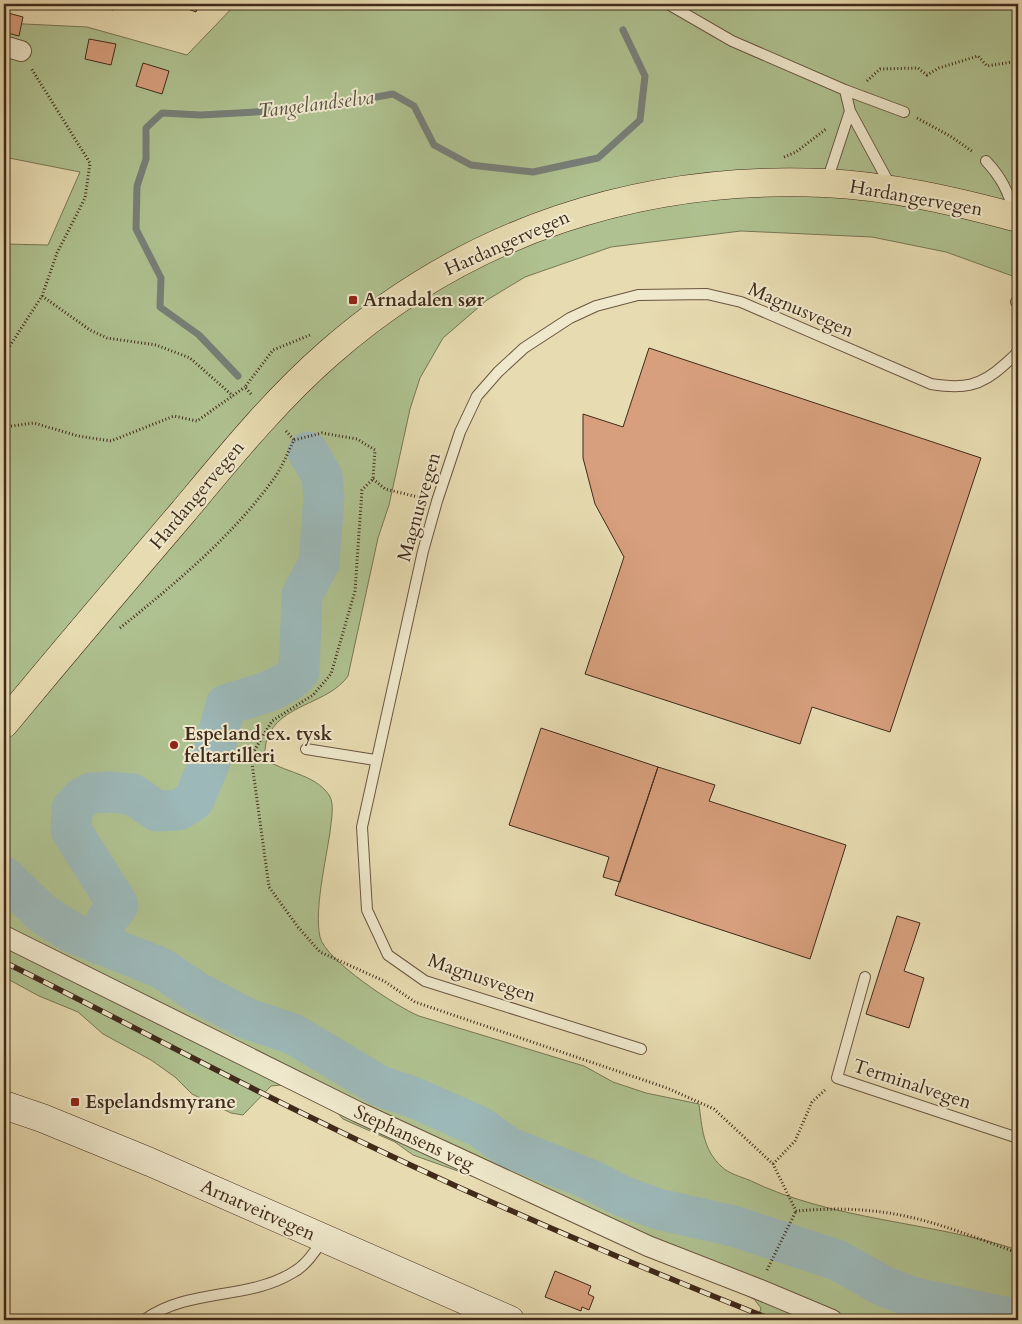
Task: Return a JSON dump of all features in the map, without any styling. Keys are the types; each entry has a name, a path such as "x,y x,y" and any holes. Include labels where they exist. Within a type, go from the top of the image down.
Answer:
{"main road":[{"name":"Hardangervegen","path":"4,724 242,441 328,354 397,300 440,272 470,256 509,238 585,210 658,193 708,185 748,182 826,183 893,191 941,199 1016,218"},
{"name":"Arnatveitvegen","path":"4,1105 150,1162 323,1240 510,1320"}],"street":[{"name":"Stephansens veg","path":"4,936 367,1116 648,1246 758,1288 832,1320"}],"lane":[{"path":"668,4 732,41 845,90 904,112"},
{"path":"845,90 850,111 893,191"},
{"path":"826,183 850,111"},
{"path":"986,161 999,175 1007,189 1016,218"},
{"name":"Magnusvegen","path":"642,1049 425,981 388,955 367,910 362,827 375,760 436,501 460,432 477,396 498,372 524,348 570,318 596,306 638,295 706,294 741,302 932,384 953,387 969,386 991,377 1018,350"},
{"path":"306,749 375,760"},
{"name":"Terminalvegen","path":"866,977 837,1078 1018,1138"},
{"path":"144,1320 167,1307 186,1300 280,1280 304,1264 323,1240"}],"path":[{"path":"4,355 42,296 58,253 85,198 90,163 12,49"},
{"path":"845,90 867,81 880,68 918,68 927,75 939,68 978,56 987,66 1018,61"},
{"path":"904,112 950,136 986,161"},
{"path":"42,296 90,330 107,338 156,345 190,358 233,396"},
{"path":"4,427 34,423 78,436 111,441 174,416 197,421 245,387 273,350 311,334"},
{"path":"4,344 8,347"},
{"path":"245,387 255,398"},
{"path":"116,632 193,568 236,525 276,476 294,440 322,433 357,439 375,450 373,479 362,490 355,591 331,674 314,695 272,721 251,756 269,887 298,927 320,952 384,982 415,1002 576,1056 704,1103 714,1109 773,1164 796,1211"},
{"path":"373,479 385,489 436,501"},
{"path":"773,1164 795,1141 812,1102 837,1078"},
{"path":"796,1211 837,1208 874,1211 924,1222 1018,1252"},
{"path":"774,1257 796,1211"}],"green space":[{"path":"236,4 1018,4 1018,278 946,252 872,237 741,231 611,247 525,277 487,300 443,338 420,378 410,409 389,505 378,538 348,676 329,693 282,718 273,727 267,739 264,758 315,782 331,798 332,818 319,899 320,937 334,958 363,982 419,1016 584,1066 613,1082 646,1093 699,1104 704,1138 711,1153 722,1167 735,1175 781,1194 848,1213 985,1240 1018,1250 1018,1320 757,1320 761,1308 754,1299 725,1285 645,1256 618,1236 539,1200 413,1155 395,1142 343,1119 321,1094 281,1085 271,1086 243,1115 231,1113 192,1094 175,1077 151,1060 103,1034 78,1012 39,996 4,977 4,244 48,245 80,172 4,157 4,23 87,27 187,55"}],"building":[{"path":"86,4 114,4 113,10"},
{"path":"175,4 199,4 196,12"},
{"path":"4,10 23,17 19,36 4,32"},
{"path":"89,39 116,44 111,65 85,59"},
{"path":"143,63 169,71 162,94 136,86"},
{"path":"649,348 981,458 890,732 812,707 800,744 585,674 624,557 595,504 583,458 583,414 623,427"},
{"path":"541,728 658,767 620,882 603,877 609,857 509,825"},
{"path":"658,767 715,785 709,801 846,845 810,959 615,895"},
{"path":"897,916 920,923 904,971 924,978 909,1028 866,1014"},
{"path":"555,1271 591,1286 588,1294 594,1297 589,1310 582,1307 581,1311 545,1297"}],"waterway":[{"name":"Tangelandselva","path":"238,376 199,335 160,307 161,278 136,229 137,186 146,159 146,128 162,113 201,115 309,109 393,94 414,106 434,145 471,165 533,172 598,158 640,120 645,76 623,30"},
{"name":"Tangelandselva","path":"99,944 107,919 118,905 71,830 72,809 82,798 91,793 109,792 132,794 157,811 179,810 194,800 213,754 226,705 265,693 283,685 299,672 302,595 319,563 324,497 322,476 308,452"},
{"path":"4,877 43,914 71,932 161,968 198,993 248,1019 293,1034 380,1086 415,1098 480,1127 508,1147 591,1180 622,1196 658,1209 733,1226 837,1260 885,1287 915,1298 1018,1320"}],"railway":[{"path":"4,962 365,1144 597,1248 773,1320"}],"place":[{"name":"Arnadalen sør","path":"353,300"},
{"name":"Espeland ex. tysk feltartilleri","path":"174,745"},
{"name":"Espelandsmyrane","path":"75,1102"}]}
